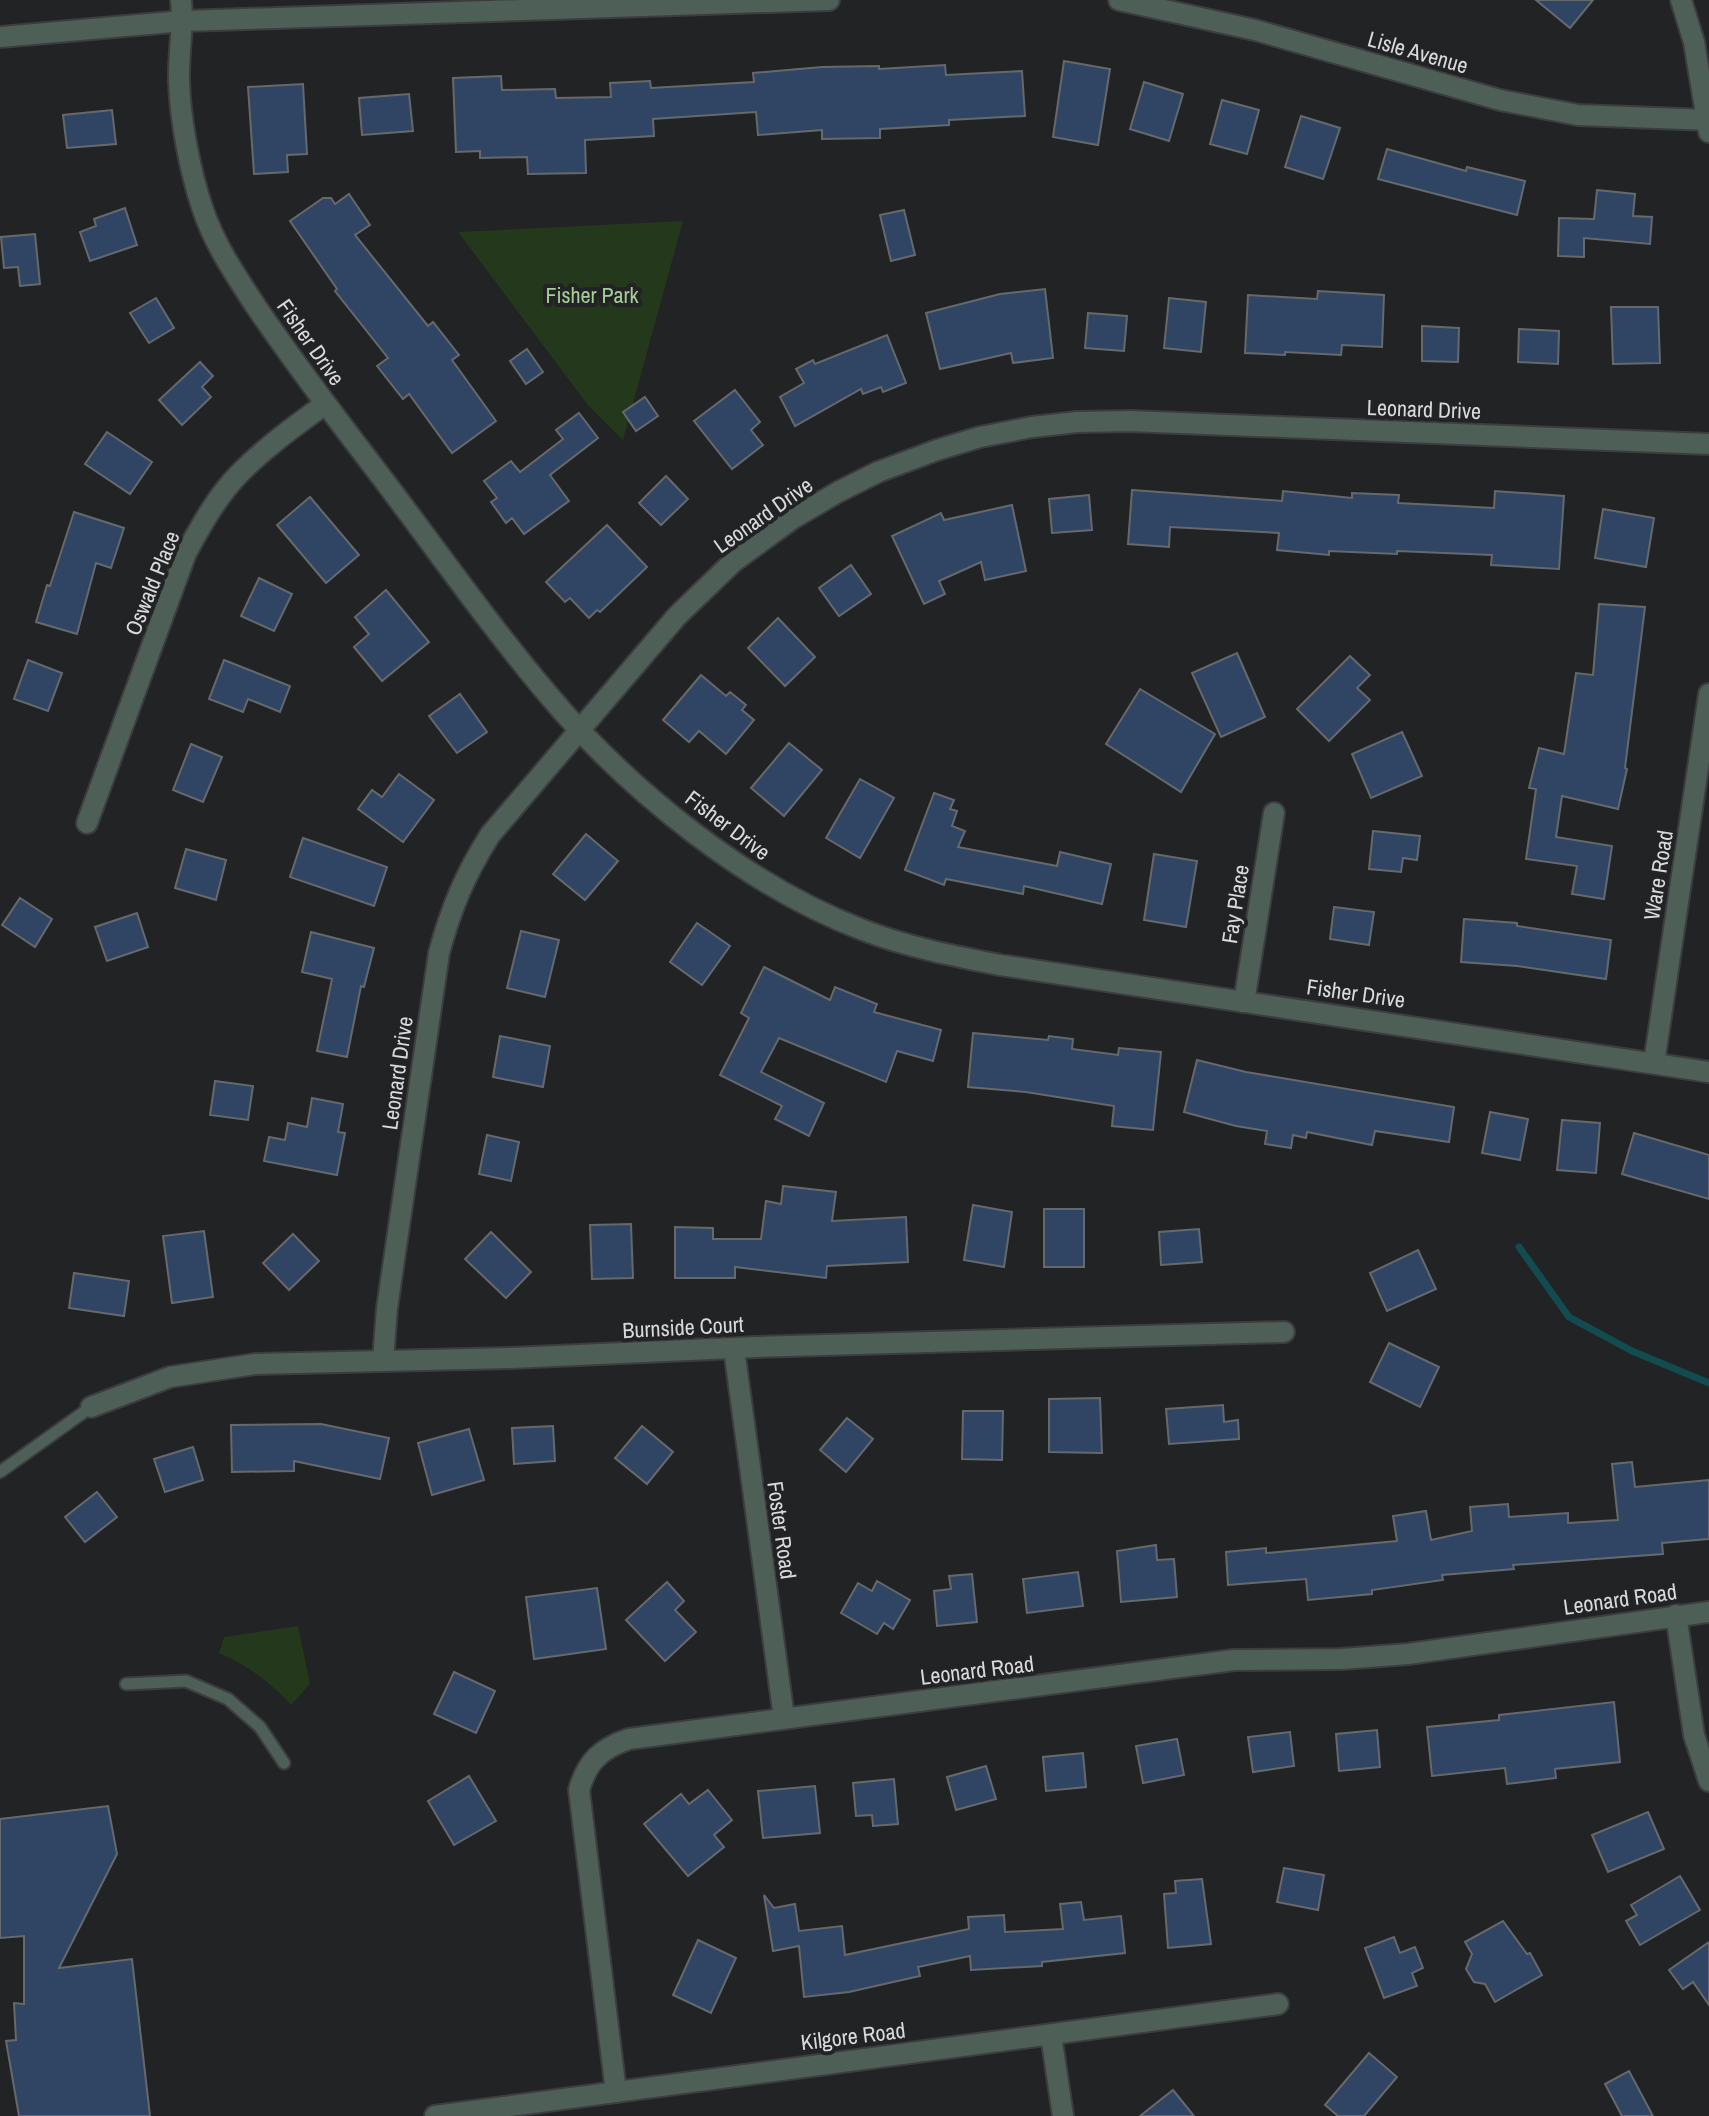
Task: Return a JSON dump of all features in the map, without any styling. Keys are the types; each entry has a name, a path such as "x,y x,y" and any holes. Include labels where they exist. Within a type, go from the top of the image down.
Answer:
{"street":[{"name":"Fisher Drive","path":"181,0 183,21 179,81 182,108 201,204 233,271 325,404 550,697 580,730 703,841 802,903 863,930 926,950 1000,965 1709,1072"},
{"path":"0,37 183,21 829,0"},
{"name":"Lisle Avenue","path":"1119,0 1255,30 1500,100 1578,115 1708,124"},
{"path":"1681,0 1694,42 1708,124"},
{"name":"Oswald Place","path":"87,823 186,553 209,512 237,476 325,404"},
{"name":"Leonard Drive","path":"383,1360 387,1308 439,953 452,906 468,870 490,835 677,616 733,562 780,527 878,472 980,437 1077,422 1130,421 1709,444"},
{"name":"Ware Road","path":"1654,1063 1709,694"},
{"name":"Fay Place","path":"1244,1002 1274,813"},
{"name":"Burnside Court","path":"91,1407 170,1377 255,1364 1284,1332"},
{"name":"Foster Road","path":"734,1349 784,1718"},
{"name":"Leonard Road","path":"616,2092 580,1811 583,1755 629,1739 1234,1660 1342,1659 1408,1654 1709,1612"},
{"path":"1676,1615 1694,1735 1709,1781"},
{"name":"Kilgore Road","path":"435,2116 1278,2004"},
{"path":"1051,2035 1063,2116"}],"lane":[{"path":"0,1472 91,1407"},
{"path":"126,1684 186,1681 228,1699 260,1727 284,1763"}],"green space":[{"name":"Fisher Park","path":"683,221 623,440 587,404 458,232"},
{"path":"298,1626 310,1684 291,1705 258,1675 219,1653 224,1637"}],"building":[{"path":"1536,0 1593,0 1570,28"},
{"path":"1064,61 1110,69 1098,145 1053,137"},
{"path":"945,65 946,75 1022,71 1025,116 949,120 949,125 880,129 880,138 822,139 822,130 758,135 756,112 653,119 654,136 585,140 586,173 528,174 527,157 480,158 480,151 456,152 453,78 501,76 502,90 555,89 556,98 611,97 610,83 650,81 651,88 754,82 753,73 822,67 879,66 879,69"},
{"path":"1144,82 1183,94 1169,141 1130,129"},
{"path":"303,84 307,154 287,155 288,172 254,174 248,87"},
{"path":"409,94 413,131 362,135 359,98"},
{"path":"1222,100 1259,110 1247,154 1210,144"},
{"path":"112,110 116,144 67,148 63,115"},
{"path":"1301,116 1340,128 1323,179 1285,167"},
{"path":"1387,149 1466,171 1467,167 1525,181 1517,215 1378,179"},
{"path":"1597,190 1635,194 1633,216 1652,217 1650,244 1584,238 1584,257 1558,256 1559,218 1594,219"},
{"path":"349,194 370,225 355,235 428,326 433,322 459,355 452,360 496,421 452,453 409,394 403,399 377,366 388,358 335,291 337,289 290,221 323,198 331,198 335,204"},
{"path":"125,208 137,245 90,261 80,232 96,226 94,219"},
{"path":"904,210 915,255 891,261 880,215"},
{"path":"35,234 40,284 20,286 18,267 4,268 1,237"},
{"path":"1045,289 1053,358 1013,363 1011,353 940,369 926,313 1000,294"},
{"path":"1318,291 1384,295 1382,347 1342,345 1341,355 1245,353 1248,295 1317,299"},
{"path":"156,298 174,328 149,343 130,313"},
{"path":"1169,298 1206,302 1201,352 1164,348"},
{"path":"1611,307 1658,307 1660,363 1613,364"},
{"path":"1088,313 1127,316 1124,351 1085,348"},
{"path":"1422,326 1459,328 1458,362 1422,361"},
{"path":"1519,329 1559,331 1558,364 1518,362"},
{"path":"887,335 906,383 883,392 881,387 863,394 861,389 795,426 780,397 804,383 796,369 813,360 815,364"},
{"path":"527,349 543,372 526,384 510,361"},
{"path":"200,362 213,376 202,387 211,397 182,425 159,400"},
{"path":"735,390 760,422 751,430 763,445 732,469 694,421"},
{"path":"645,397 658,416 636,431 623,412"},
{"path":"579,413 598,438 550,475 569,501 524,534 512,518 506,523 491,502 497,498 484,481 511,461 520,472 563,439 556,430"},
{"path":"107,432 152,462 130,494 85,464"},
{"path":"666,476 688,499 661,525 639,503"},
{"path":"1132,490 1282,501 1283,491 1352,498 1352,493 1399,495 1398,503 1494,508 1495,491 1564,496 1559,569 1491,565 1492,555 1329,551 1329,555 1277,550 1279,533 1170,527 1169,547 1128,544"},
{"path":"1089,495 1092,530 1052,533 1049,499"},
{"path":"310,497 359,555 326,583 277,525"},
{"path":"1012,505 1026,571 985,580 981,562 939,581 945,594 924,604 892,536 941,513 944,520"},
{"path":"1603,509 1654,518 1646,567 1595,558"},
{"path":"74,512 124,528 111,568 96,563 77,634 36,622"},
{"path":"607,525 647,567 600,612 597,610 589,618 570,598 565,602 546,582"},
{"path":"851,565 871,594 839,616 819,588"},
{"path":"259,578 292,594 274,631 241,616"},
{"path":"386,590 429,642 382,681 354,647 369,634 355,617"},
{"path":"1599,604 1645,607 1627,769 1618,809 1562,796 1556,837 1612,846 1604,899 1572,894 1577,866 1526,859 1536,789 1529,788 1539,748 1564,754 1576,673 1593,675"},
{"path":"778,618 815,657 785,686 748,648"},
{"path":"1237,653 1265,717 1221,737 1192,673"},
{"path":"1350,656 1370,675 1357,688 1370,700 1329,741 1297,709"},
{"path":"28,660 62,673 48,711 14,699"},
{"path":"224,660 290,686 280,712 248,699 243,712 209,699"},
{"path":"701,675 726,696 730,692 746,705 742,710 754,720 726,754 699,731 689,742 663,720"},
{"path":"1140,689 1215,734 1181,792 1106,744"},
{"path":"460,694 487,732 457,753 429,716"},
{"path":"1402,732 1422,776 1371,798 1352,754"},
{"path":"789,743 822,770 784,816 751,788"},
{"path":"191,744 222,757 203,802 173,790"},
{"path":"399,774 434,800 403,842 358,809 372,790 382,797"},
{"path":"860,779 894,798 860,858 826,838"},
{"path":"934,793 954,800 950,809 957,811 952,826 965,831 958,847 1057,866 1060,852 1111,864 1102,904 1024,886 1023,894 946,879 944,885 905,870"},
{"path":"1373,831 1420,836 1417,860 1403,858 1401,872 1369,869"},
{"path":"586,834 618,861 585,900 553,874"},
{"path":"303,838 387,867 374,906 290,877"},
{"path":"186,849 226,860 216,900 175,888"},
{"path":"1154,854 1197,861 1186,927 1144,920"},
{"path":"20,898 52,919 35,947 2,925"},
{"path":"1334,907 1374,912 1369,945 1330,939"},
{"path":"137,913 148,947 107,961 95,927"},
{"path":"1464,919 1517,923 1517,926 1611,940 1606,979 1517,966 1461,962"},
{"path":"697,923 730,946 702,985 670,962"},
{"path":"521,931 559,940 545,997 507,988"},
{"path":"311,932 374,948 364,987 361,986 347,1057 317,1051 332,979 302,972"},
{"path":"764,967 830,1000 835,987 877,1004 874,1012 941,1030 933,1061 897,1051 886,1082 779,1038 761,1072 824,1103 809,1136 775,1119 782,1106 720,1075 749,1018 741,1013"},
{"path":"973,1033 1048,1040 1049,1036 1073,1039 1072,1049 1118,1055 1119,1048 1161,1052 1153,1130 1112,1126 1114,1106 1026,1092 968,1087"},
{"path":"500,1036 550,1046 543,1087 493,1077"},
{"path":"1197,1060 1246,1072 1454,1107 1449,1142 1375,1131 1372,1145 1307,1132 1306,1138 1293,1135 1291,1148 1265,1144 1267,1131 1184,1112"},
{"path":"215,1081 253,1086 248,1120 210,1115"},
{"path":"312,1098 343,1104 338,1132 345,1133 337,1175 264,1161 269,1137 285,1140 288,1123 307,1127"},
{"path":"1490,1112 1528,1119 1520,1160 1482,1153"},
{"path":"1562,1120 1600,1123 1596,1173 1557,1170"},
{"path":"1634,1133 1709,1155 1709,1199 1622,1174"},
{"path":"487,1135 519,1142 511,1181 479,1174"},
{"path":"783,1186 836,1192 832,1221 906,1217 908,1262 827,1266 826,1278 735,1267 735,1278 675,1278 675,1227 713,1228 713,1239 761,1239 766,1201 781,1204"},
{"path":"973,1205 1012,1212 1004,1267 964,1260"},
{"path":"1044,1209 1084,1209 1084,1267 1044,1267"},
{"path":"631,1224 633,1278 592,1279 590,1225"},
{"path":"1199,1229 1202,1262 1161,1265 1159,1232"},
{"path":"204,1231 213,1297 172,1303 163,1236"},
{"path":"491,1232 531,1272 506,1298 465,1259"},
{"path":"293,1234 319,1261 289,1290 263,1263"},
{"path":"1418,1250 1436,1289 1387,1311 1370,1273"},
{"path":"74,1273 129,1281 124,1316 69,1308"},
{"path":"1389,1343 1439,1367 1420,1407 1370,1382"},
{"path":"1100,1398 1102,1453 1049,1452 1049,1399"},
{"path":"1223,1405 1224,1422 1238,1420 1239,1439 1169,1444 1166,1409"},
{"path":"963,1411 1003,1411 1002,1460 962,1459"},
{"path":"847,1418 873,1439 846,1472 820,1450"},
{"path":"321,1424 389,1438 380,1479 294,1461 294,1471 232,1472 231,1425"},
{"path":"553,1426 555,1461 514,1464 512,1428"},
{"path":"642,1426 673,1452 647,1484 615,1458"},
{"path":"469,1429 484,1480 432,1495 418,1443"},
{"path":"193,1447 203,1480 165,1492 154,1459"},
{"path":"1632,1462 1635,1487 1709,1480 1709,1539 1662,1543 1663,1554 1513,1565 1514,1569 1442,1575 1443,1580 1372,1590 1372,1594 1308,1600 1306,1579 1228,1585 1226,1552 1266,1548 1266,1553 1397,1541 1393,1516 1426,1511 1431,1540 1472,1531 1470,1507 1508,1504 1509,1517 1568,1513 1568,1523 1618,1520 1612,1464"},
{"path":"97,1492 117,1517 85,1542 65,1517"},
{"path":"1156,1545 1157,1560 1174,1559 1177,1597 1121,1602 1117,1551"},
{"path":"1078,1572 1083,1606 1027,1613 1023,1579"},
{"path":"972,1574 977,1622 937,1626 934,1591 951,1589 949,1576"},
{"path":"877,1581 910,1600 893,1629 884,1623 877,1634 841,1613 858,1583 872,1591"},
{"path":"667,1582 684,1601 675,1610 696,1632 665,1661 626,1620"},
{"path":"597,1588 606,1649 534,1659 526,1597"},
{"path":"454,1672 495,1691 476,1733 434,1714"},
{"path":"1614,1702 1620,1762 1555,1769 1556,1778 1507,1784 1505,1768 1432,1776 1427,1727 1499,1720 1499,1715"},
{"path":"1377,1730 1380,1767 1339,1771 1336,1734"},
{"path":"1290,1732 1294,1766 1253,1772 1248,1737"},
{"path":"1177,1739 1184,1775 1143,1783 1136,1746"},
{"path":"1083,1753 1086,1787 1046,1791 1043,1757"},
{"path":"986,1766 996,1799 956,1810 947,1777"},
{"path":"469,1776 496,1821 454,1845 428,1801"},
{"path":"894,1779 898,1824 873,1826 872,1815 856,1816 853,1783"},
{"path":"815,1786 820,1833 763,1838 758,1791"},
{"path":"708,1790 732,1820 714,1835 724,1847 688,1876 644,1824 681,1794 689,1804"},
{"path":"108,1806 117,1854 59,1968 132,1959 150,2116 19,2116 6,2041 16,2040 14,2003 24,2004 24,1936 0,1938 0,1819"},
{"path":"1648,1812 1664,1849 1608,1872 1592,1835"},
{"path":"1284,1868 1324,1875 1318,1910 1277,1902"},
{"path":"1680,1876 1700,1910 1640,1945 1626,1921 1637,1915 1631,1905"},
{"path":"1202,1879 1211,1944 1168,1948 1164,1894 1176,1893 1175,1881"},
{"path":"764,1895 774,1908 795,1904 799,1931 842,1926 845,1955 969,1929 968,1917 1004,1915 1005,1932 1063,1929 1060,1904 1081,1902 1084,1920 1121,1916 1125,1953 1042,1962 1042,1966 971,1970 970,1956 918,1967 920,1976 849,1992 804,1997 799,1946 773,1951"},
{"path":"1503,1921 1527,1954 1530,1953 1542,1975 1495,2002 1485,1984 1474,1982 1466,1969 1472,1954 1465,1942"},
{"path":"1394,1937 1400,1953 1415,1947 1423,1968 1412,1973 1417,1986 1384,1998 1365,1948"},
{"path":"698,1940 736,1958 711,2013 673,1995"},
{"path":"1709,1942 1709,2005 1693,1982 1683,1989 1669,1970"},
{"path":"1369,2053 1397,2077 1364,2116 1338,2116 1325,2105"},
{"path":"1629,2071 1653,2116 1622,2116 1605,2084"},
{"path":"1173,2090 1194,2116 1140,2116"}],"waterway":[{"path":"1519,1247 1569,1317 1632,1351 1709,1383"}]}
